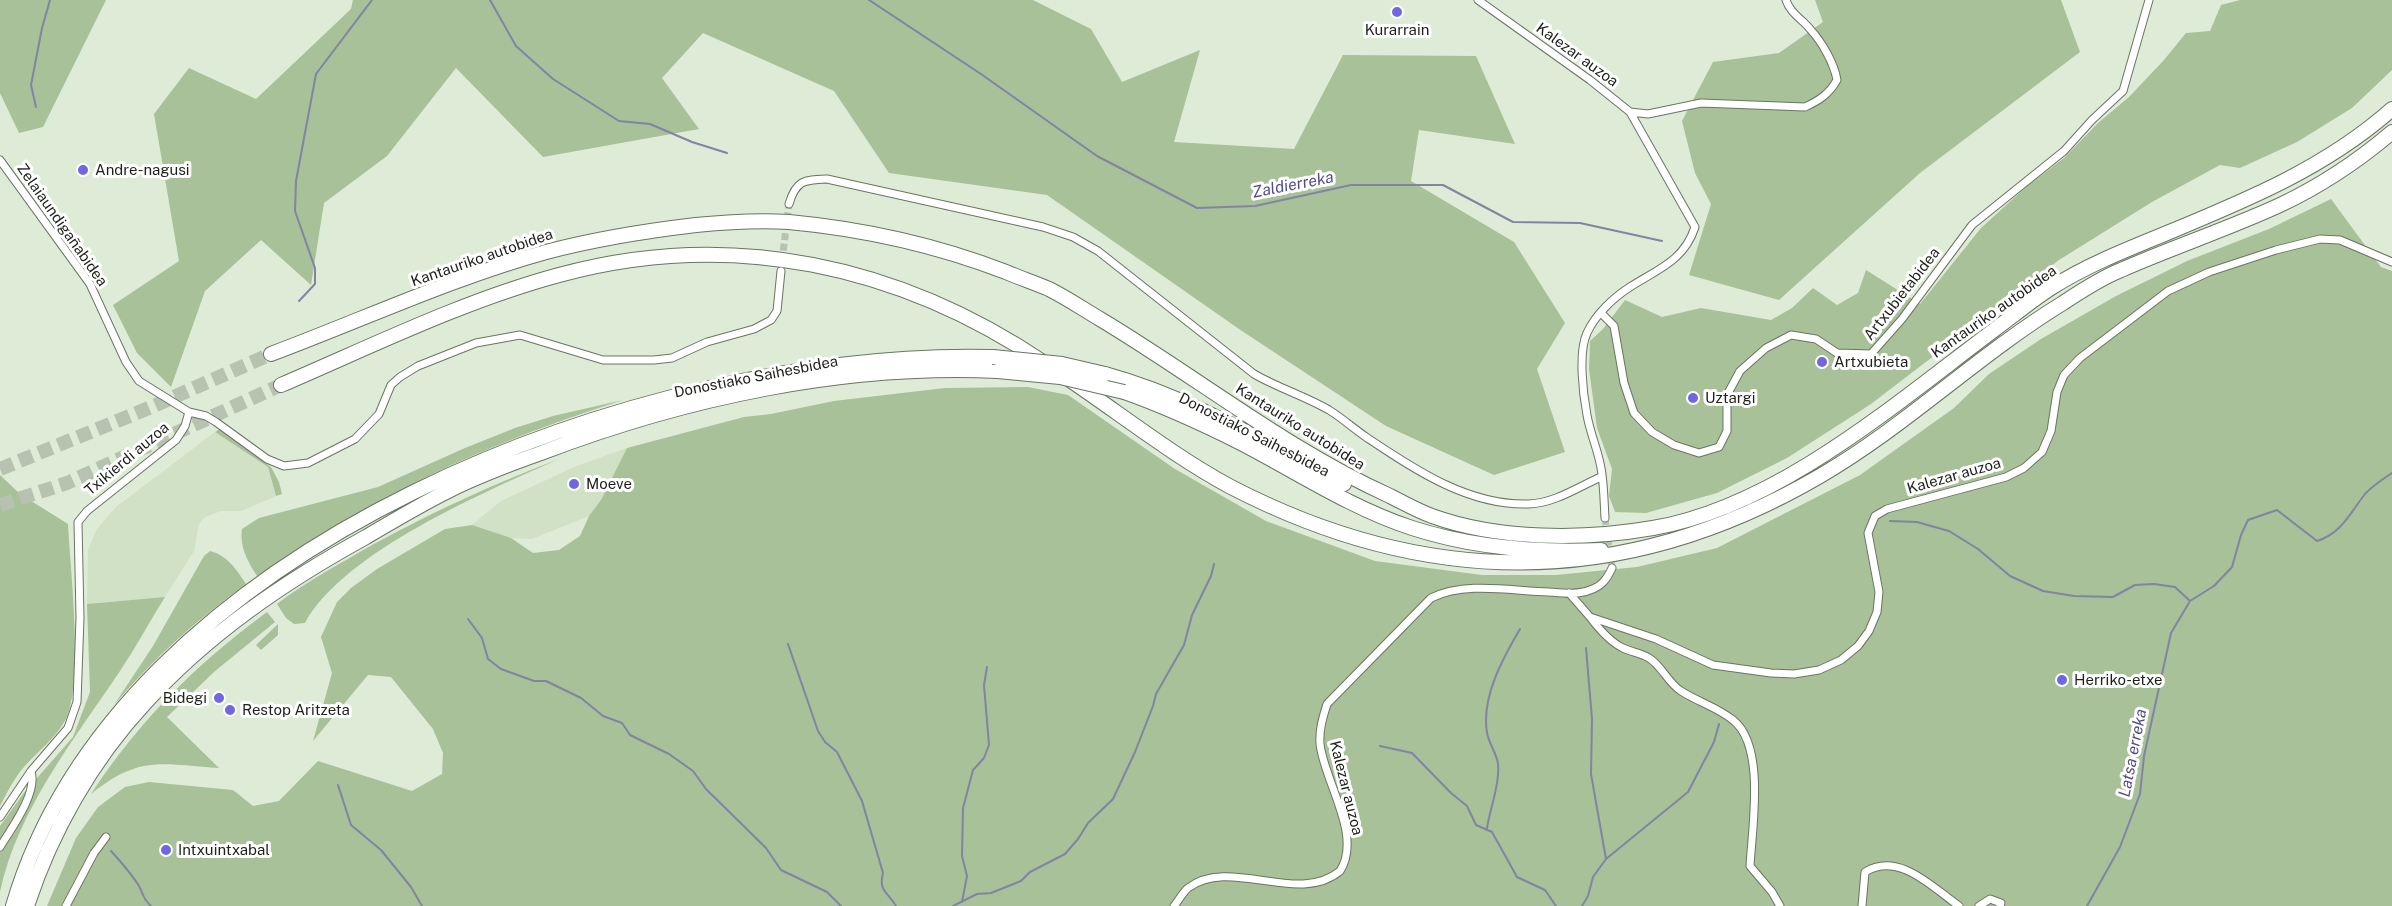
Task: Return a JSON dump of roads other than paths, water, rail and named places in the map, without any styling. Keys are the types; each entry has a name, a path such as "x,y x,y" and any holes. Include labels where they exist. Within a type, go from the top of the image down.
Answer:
{"highway":[{"name":"Kantauriko autobidea","path":"271,354 462,280 545,252 627,234 718,223 784,222 890,236 964,256 1048,289 1140,343 1271,431 1321,461 1358,482 1433,517 1499,532 1567,537 1655,528 1717,511 1770,486 1830,451 2051,288 2110,256 2269,190 2328,157 2369,130 2392,109"},
{"name":"Kantauriko autobidea","path":"281,385 492,297 559,275 627,260 663,256 720,254 784,258 868,278 945,306 1017,344 1227,485 1286,514 1349,536 1431,556 1525,563 1571,562 1657,546 1751,514 1851,457 2021,329 2066,300 2118,271 2280,204 2362,157 2392,132"},
{"name":"Donostiako Saihesbidea","path":"13,906 39,839 74,773 131,698 201,627 283,568 402,497 518,446 657,400 753,378 822,367 920,357 993,357 1062,364 1145,386 1232,424 1351,488 1433,517"},
{"name":"Donostiako Saihesbidea","path":"27,906 51,845 85,781 117,736 175,671 212,638 294,578 450,489 551,449 673,410 755,391 829,379 906,371 961,369 1060,377 1124,393 1160,406 1241,443 1314,484 1382,517 1440,537 1482,546 1527,550 1571,551 1657,546"}],"street":[{"name":"Kalezar auzoa","path":"1479,0 1590,80 1630,112 1695,227 1690,242 1676,259 1627,289 1601,312 1586,334 1582,357 1587,415 1601,477 1605,518"},
{"path":"1630,112 1648,114 1701,103 1805,107 1819,101 1831,91 1837,80 1835,69 1811,29 1794,15 1786,0"},
{"name":"Artxubietabidea","path":"1601,312 1614,326 1624,383 1634,413 1652,432 1674,445 1700,453 1719,447 1727,431 1727,395 1740,371 1766,348 1791,335 1816,339 1838,353 1871,354 1902,319 1972,225 2064,151 2123,91 2149,0"},
{"name":"Zelaiaundigañabidea","path":"0,160 90,284 126,362 139,381 189,412"},
{"path":"789,204 793,189 803,182 827,179 1043,227 1073,237 1098,251 1254,374 1329,410 1417,470 1456,490 1489,501 1529,504 1554,500 1601,477"},
{"name":"Kalezar auzoa","path":"1590,617 1656,639 1713,665 1783,674 1819,670 1841,660 1858,646 1869,631 1877,612 1879,591 1868,534 1875,516 1887,508 2006,477 2024,468 2042,452 2051,431 2057,392 2064,375 2080,358 2168,291 2209,272 2276,250 2319,239 2340,240 2392,262"},
{"path":"189,412 206,416 216,422 277,465 295,466 308,463 355,439 379,414 391,385 400,376 418,366 476,343 520,335 603,360 672,358 707,342 754,329 771,320 777,311 781,271"},
{"name":"Txikierdi auzoa","path":"31,771 64,733 78,702 80,618 78,522 87,511 176,440 185,426 189,412"},
{"name":"Kalezar auzoa","path":"1314,892 1331,882 1342,868 1347,852 1343,820 1320,745 1320,723 1328,704 1431,598 1447,590 1569,593 1590,591 1605,582 1612,568"},
{"path":"1569,593 1602,632 1622,648 1650,658 1678,689 1735,721 1749,743 1753,768 1754,800 1750,866 1772,892 1780,906"},
{"path":"0,817 31,771"},
{"path":"0,847 32,788 31,771"},
{"path":"66,906 94,853 106,837"},
{"path":"1862,906 1865,872 1876,865 1895,866 1912,873 1959,906"},
{"path":"1174,906 1188,888 1201,882 1221,881 1251,887"},
{"path":"1979,906 1990,899 2001,903 2000,906"}],"waterway":[{"path":"36,107 31,85 50,0"},
{"path":"299,301 315,284 315,268 295,211 296,181 316,74 372,0"},
{"path":"490,0 516,46 553,79 619,121 650,124 692,142 727,153"},
{"name":"Zaldierreka","path":"869,0 981,74 1097,156 1197,208 1255,206 1351,185 1443,185 1513,222 1580,223 1662,241"},
{"name":"Latsa erreka","path":"2087,906 2120,847 2140,794 2144,756 2171,633 2190,601 2214,586 2232,567 2248,520 2277,510 2317,541 2339,528 2365,494 2392,473"},
{"path":"1890,521 1917,522 1949,531 1978,549 2010,576 2043,591 2074,596 2113,597 2135,585 2154,584 2175,587 2190,601"},
{"path":"953,906 977,894 991,893 1021,881 1030,872 1065,854 1088,823 1113,799 1135,752 1156,694 1184,645 1192,615 1211,576 1214,564"},
{"path":"468,619 482,638 488,659 501,669 534,681 546,681 581,698 603,716 622,723 630,735 669,754 693,771 706,789 766,848 781,870 827,892 841,906"},
{"path":"1487,828 1498,771 1497,760 1487,733 1487,706 1495,678 1520,629"},
{"path":"788,644 818,731 825,742 837,752 862,801 883,873 883,888 896,906"},
{"path":"1586,648 1592,719 1591,774 1606,859"},
{"path":"962,902 967,876 962,856 963,808 973,770 984,758 989,745 984,685 987,667"},
{"path":"1582,906 1588,896 1593,877 1606,859 1688,792 1714,742 1719,724"},
{"path":"1380,746 1412,753 1467,806 1476,825 1492,832 1517,877 1545,890 1556,906"},
{"path":"338,785 351,825 381,850 411,887 422,906"},
{"path":"111,851 133,877 151,906"}],"tunnel":[{"path":"782,261 789,204"},
{"path":"0,469 149,408 271,354"},
{"path":"0,505 67,483 281,385"},
{"path":"1605,518 1612,568"}],"place":[{"name":"Kurarrain","path":"1397,12"},
{"name":"Andre-nagusi","path":"83,170"},
{"name":"Artxubieta","path":"1822,362"},
{"name":"Uztargi","path":"1693,398"},
{"name":"Moeve","path":"574,484"},
{"name":"Herriko-etxe","path":"2062,680"},
{"name":"Bidegi","path":"219,698"},
{"name":"Restop Aritzeta","path":"230,710"},
{"name":"Intxuintxabal","path":"166,850"}]}
